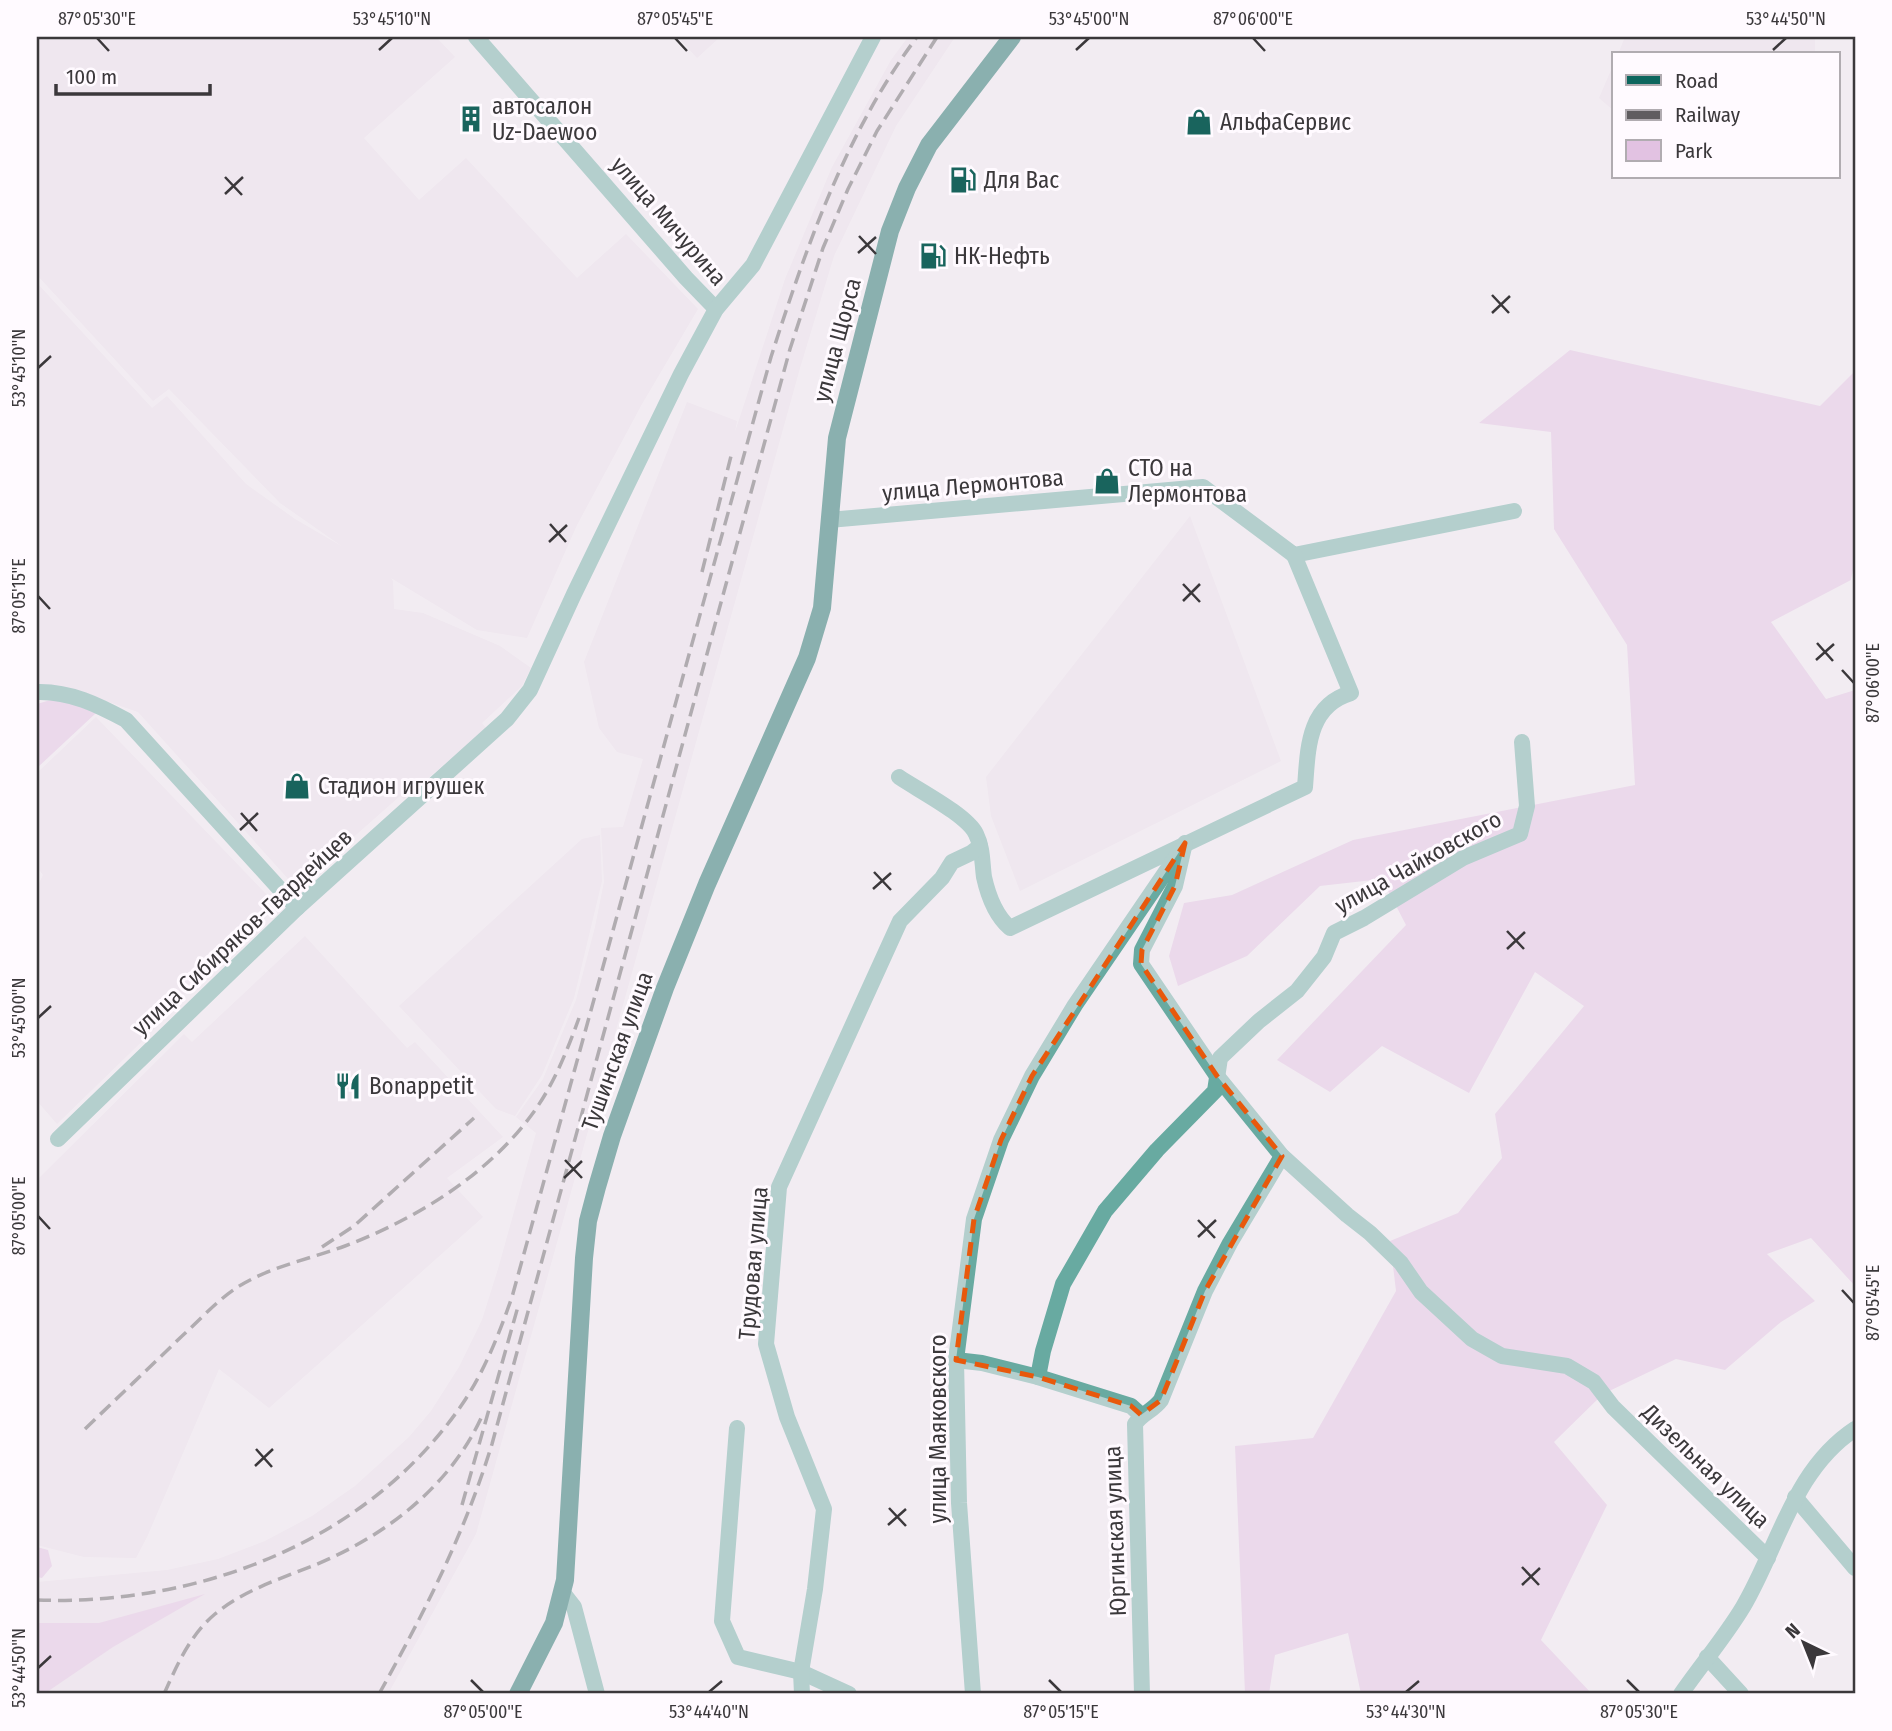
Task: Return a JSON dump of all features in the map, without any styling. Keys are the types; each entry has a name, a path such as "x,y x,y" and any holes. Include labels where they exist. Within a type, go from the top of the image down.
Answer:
{"main road":[{"name":"улица Щорса","path":"822,608 837,438 890,231 906,188 929,145 1012,37"},
{"name":"Тушинская улица","path":"518,1694 554,1623 563,1592 584,1258 588,1222 597,1187 612,1136 665,988 707,884 807,658 822,608"}],"street":[{"name":"улица Мичурина","path":"476,37 716,309"},
{"name":"улица Сибиряков-Гвардейцев","path":"58,1139 297,908 507,719 530,690 681,374 716,309 753,265 873,37"},
{"name":"улица Лермонтова","path":"829,520 1203,487 1294,555"},
{"path":"899,777 967,821 976,832 985,879 995,908 1002,922 1010,929 1305,787 1308,739 1316,721 1336,698 1351,693 1294,555 1514,511"},
{"path":"37,692 52,691 91,702 126,720 297,908"},
{"name":"улица Чайковского","path":"1038,1377 1043,1350 1063,1284 1105,1211 1157,1150 1215,1091 1220,1058 1259,1021 1297,991 1324,957 1334,933 1364,918 1463,858 1520,834 1527,806 1522,742"},
{"name":"Дизельная улица","path":"1185,843 1175,886 1142,950 1141,964 1217,1076 1283,1156 1370,1233 1401,1264 1421,1292 1472,1339 1502,1356 1567,1366 1594,1382 1612,1407 1768,1558"},
{"name":"улица Маяковского","path":"973,1694 959,1503 956,1360 974,1219 1001,1140 1031,1076 1075,1005 1185,843"},
{"name":"Трудовая улица","path":"802,1694 802,1672 824,1509 787,1417 766,1343 779,1187 900,921 942,878 952,862 980,846"},
{"path":"956,1360 982,1363 1038,1377 1131,1406 1141,1415 1155,1409 1205,1291 1230,1243 1283,1156"},
{"name":"Юргинская улица","path":"1141,1415 1135,1424 1142,1694"},
{"path":"737,1428 722,1621 738,1657 802,1672 849,1694"},
{"path":"1681,1694 1742,1608 1795,1497 1835,1442 1855,1429"},
{"path":"1795,1497 1855,1568"},
{"path":"563,1592 574,1607 597,1694"},
{"path":"1707,1657 1741,1694"}],"highlighted area":[{"path":"1185,843 1175,886 1142,950 1141,964 1217,1076 1282,1156 1205,1291 1161,1400 1141,1415 1131,1406 1038,1377 956,1360 974,1219 1001,1140 1032,1076"}],"shaded area":[{"path":"37,37 436,37 455,57 364,138 419,200 466,158 577,278 626,234 698,309 642,404 577,525 527,638 477,630 391,578 394,609 423,613 500,646 531,668 522,686 482,723 486,728 404,799 400,796 306,879 291,882 138,712 103,700 37,687 37,283 152,408 167,396 246,484 295,519 343,547 280,503 169,389 153,401 37,275"},
{"path":"678,37 720,37 697,58"},
{"path":"908,37 955,37 896,126 834,256 800,368 476,1534 388,1694 37,1694 37,1582 167,1570 218,1559 265,1541 312,1516 355,1486 409,1437 431,1411 459,1367 482,1320 536,1133 516,1117 543,1079 576,1000 604,882 601,828 623,827 643,759 617,752 599,728 584,662 687,402 737,421 735,432 785,279 832,167 891,60"},
{"path":"1625,37 1815,37 1815,52 1619,52"},
{"path":"1612,68 1612,109 1599,98"},
{"path":"1190,516 1281,761 1020,891 991,816 986,777"},
{"path":"96,717 269,897 270,913 163,1015 165,1019 57,1124 37,1101 37,887 43,875 37,867 37,773"},
{"path":"600,835 602,881 574,998 542,1075 515,1116 496,1109 399,1006 582,839"},
{"path":"305,936 407,1048 415,1042 503,1137 447,1178 483,1217 269,1408 219,1369 136,1558 84,1557 37,1545 37,1180 184,1034 192,1042"}],"green space":[{"path":"1570,350 1820,406 1855,371 1855,559 1851,580 1771,622 1826,699 1855,690 1855,1286 1811,1238 1767,1254 1815,1301 1781,1322 1725,1370 1676,1359 1603,1394 1554,1442 1607,1505 1541,1640 1592,1694 1361,1694 1348,1633 1275,1655 1269,1694 1245,1694 1235,1446 1313,1438 1396,1291 1390,1241 1458,1213 1502,1158 1495,1114 1584,1006 1535,972 1469,1093 1382,1046 1330,1092 1277,1060 1406,925 1382,879 1320,886 1247,956 1178,986 1169,956 1184,903 1232,895 1353,840 1635,785 1627,645 1554,529 1551,432 1479,423"},
{"path":"57,698 96,713 37,768 37,704"},
{"path":"37,1547 48,1550 52,1566 42,1578 37,1577"},
{"path":"205,1594 113,1647 44,1694 37,1694 37,1623 99,1623"}],"railway":[{"path":"37,1600 98,1599 159,1591 219,1577 276,1555 330,1528 380,1493 424,1451 463,1403 478,1378 512,1297 771,357 814,232 849,150 869,111 917,37"},
{"path":"379,1694 442,1572 469,1510 492,1444 790,349 823,248 877,131 937,37"},
{"path":"702,572 731,456"},
{"path":"85,1429 233,1290 253,1278 345,1246 398,1223 449,1193 495,1156 541,1102 570,1043 579,1018"},
{"path":"322,1247 354,1226 474,1118"},
{"path":"462,1505 519,1303"},
{"path":"164,1694 191,1641 215,1614 250,1592 341,1553 390,1524 434,1487 469,1442 482,1416"}],"place":[{"name":"автосалон Uz-Daewoo","path":"471,119"},
{"name":"АльфаСервис","path":"1199,122"},
{"name":"Для Вас","path":"963,180"},
{"name":"НК-Нефть","path":"933,256"},
{"name":"СТО на Лермонтова","path":"1107,481"},
{"name":"Стадион игрушек","path":"297,786"},
{"name":"Bonappetit","path":"348,1086"}]}
